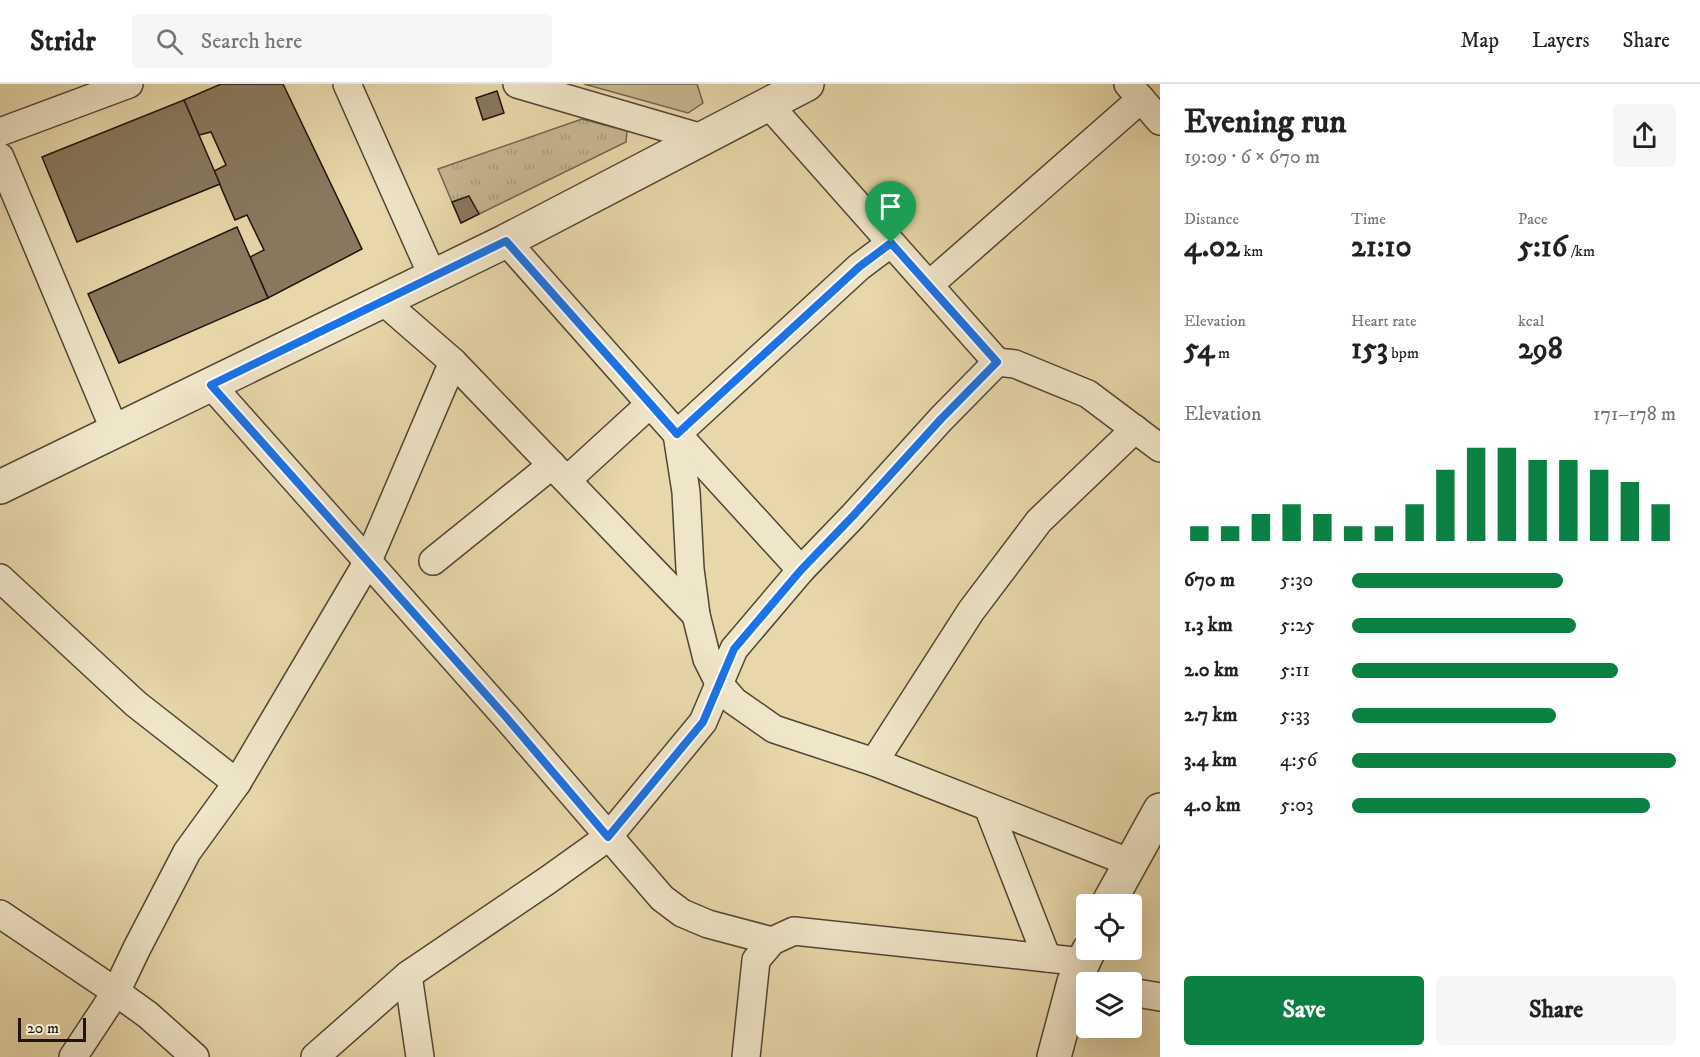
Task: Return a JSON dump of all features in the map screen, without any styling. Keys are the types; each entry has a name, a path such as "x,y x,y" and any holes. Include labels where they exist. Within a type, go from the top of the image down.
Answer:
{"street":[{"path":"0,132 129,84"},
{"path":"347,84 433,277"},
{"path":"517,84 702,138"},
{"path":"0,487 506,241 807,84"},
{"path":"928,285 1135,91 1160,122"},
{"path":"768,104 997,362 1016,364 1088,394 1160,448"},
{"path":"0,157 115,431"},
{"path":"506,241 801,570"},
{"path":"677,434 859,267 891,243"},
{"path":"383,301 453,362 696,615"},
{"path":"73,1057 116,992 187,852 237,783 368,563 453,362"},
{"path":"315,1057 408,975 549,880 608,837 703,722 734,649 801,570 997,362"},
{"path":"211,385 506,717 662,898 682,914 708,924 772,941"},
{"path":"433,561 650,404"},
{"path":"874,762 971,611 1039,521 1135,429"},
{"path":"677,434 686,492 690,569 696,615 707,659 720,685 734,701 774,729 874,762 1131,863"},
{"path":"0,578 136,704 237,783"},
{"path":"988,807 1047,958"},
{"path":"1114,894 1160,810"},
{"path":"0,914 148,1015 195,1057"},
{"path":"746,1057 756,960 772,941 795,931 1047,958 1083,969 1054,1057"},
{"path":"408,975 420,1057"},
{"path":"1142,994 1160,997"}],"green space":[{"path":"584,84 697,84 703,103 688,113"},
{"path":"582,119 627,131 626,142 461,223 438,169"}],"building":[{"path":"221,84 283,84 362,249 268,298 250,257 264,250 247,215 235,220 214,171 226,165 211,132 199,135 184,100"},
{"path":"497,91 504,113 483,120 476,98"},
{"path":"184,100 220,184 77,242 42,157"},
{"path":"469,196 479,214 461,223 452,202"},
{"path":"237,227 268,298 119,363 88,294"}],"route":[{"path":"506,241 677,434 859,267 891,243 997,362 801,570 734,649 703,722 608,837 506,717 211,385 506,241"}]}
